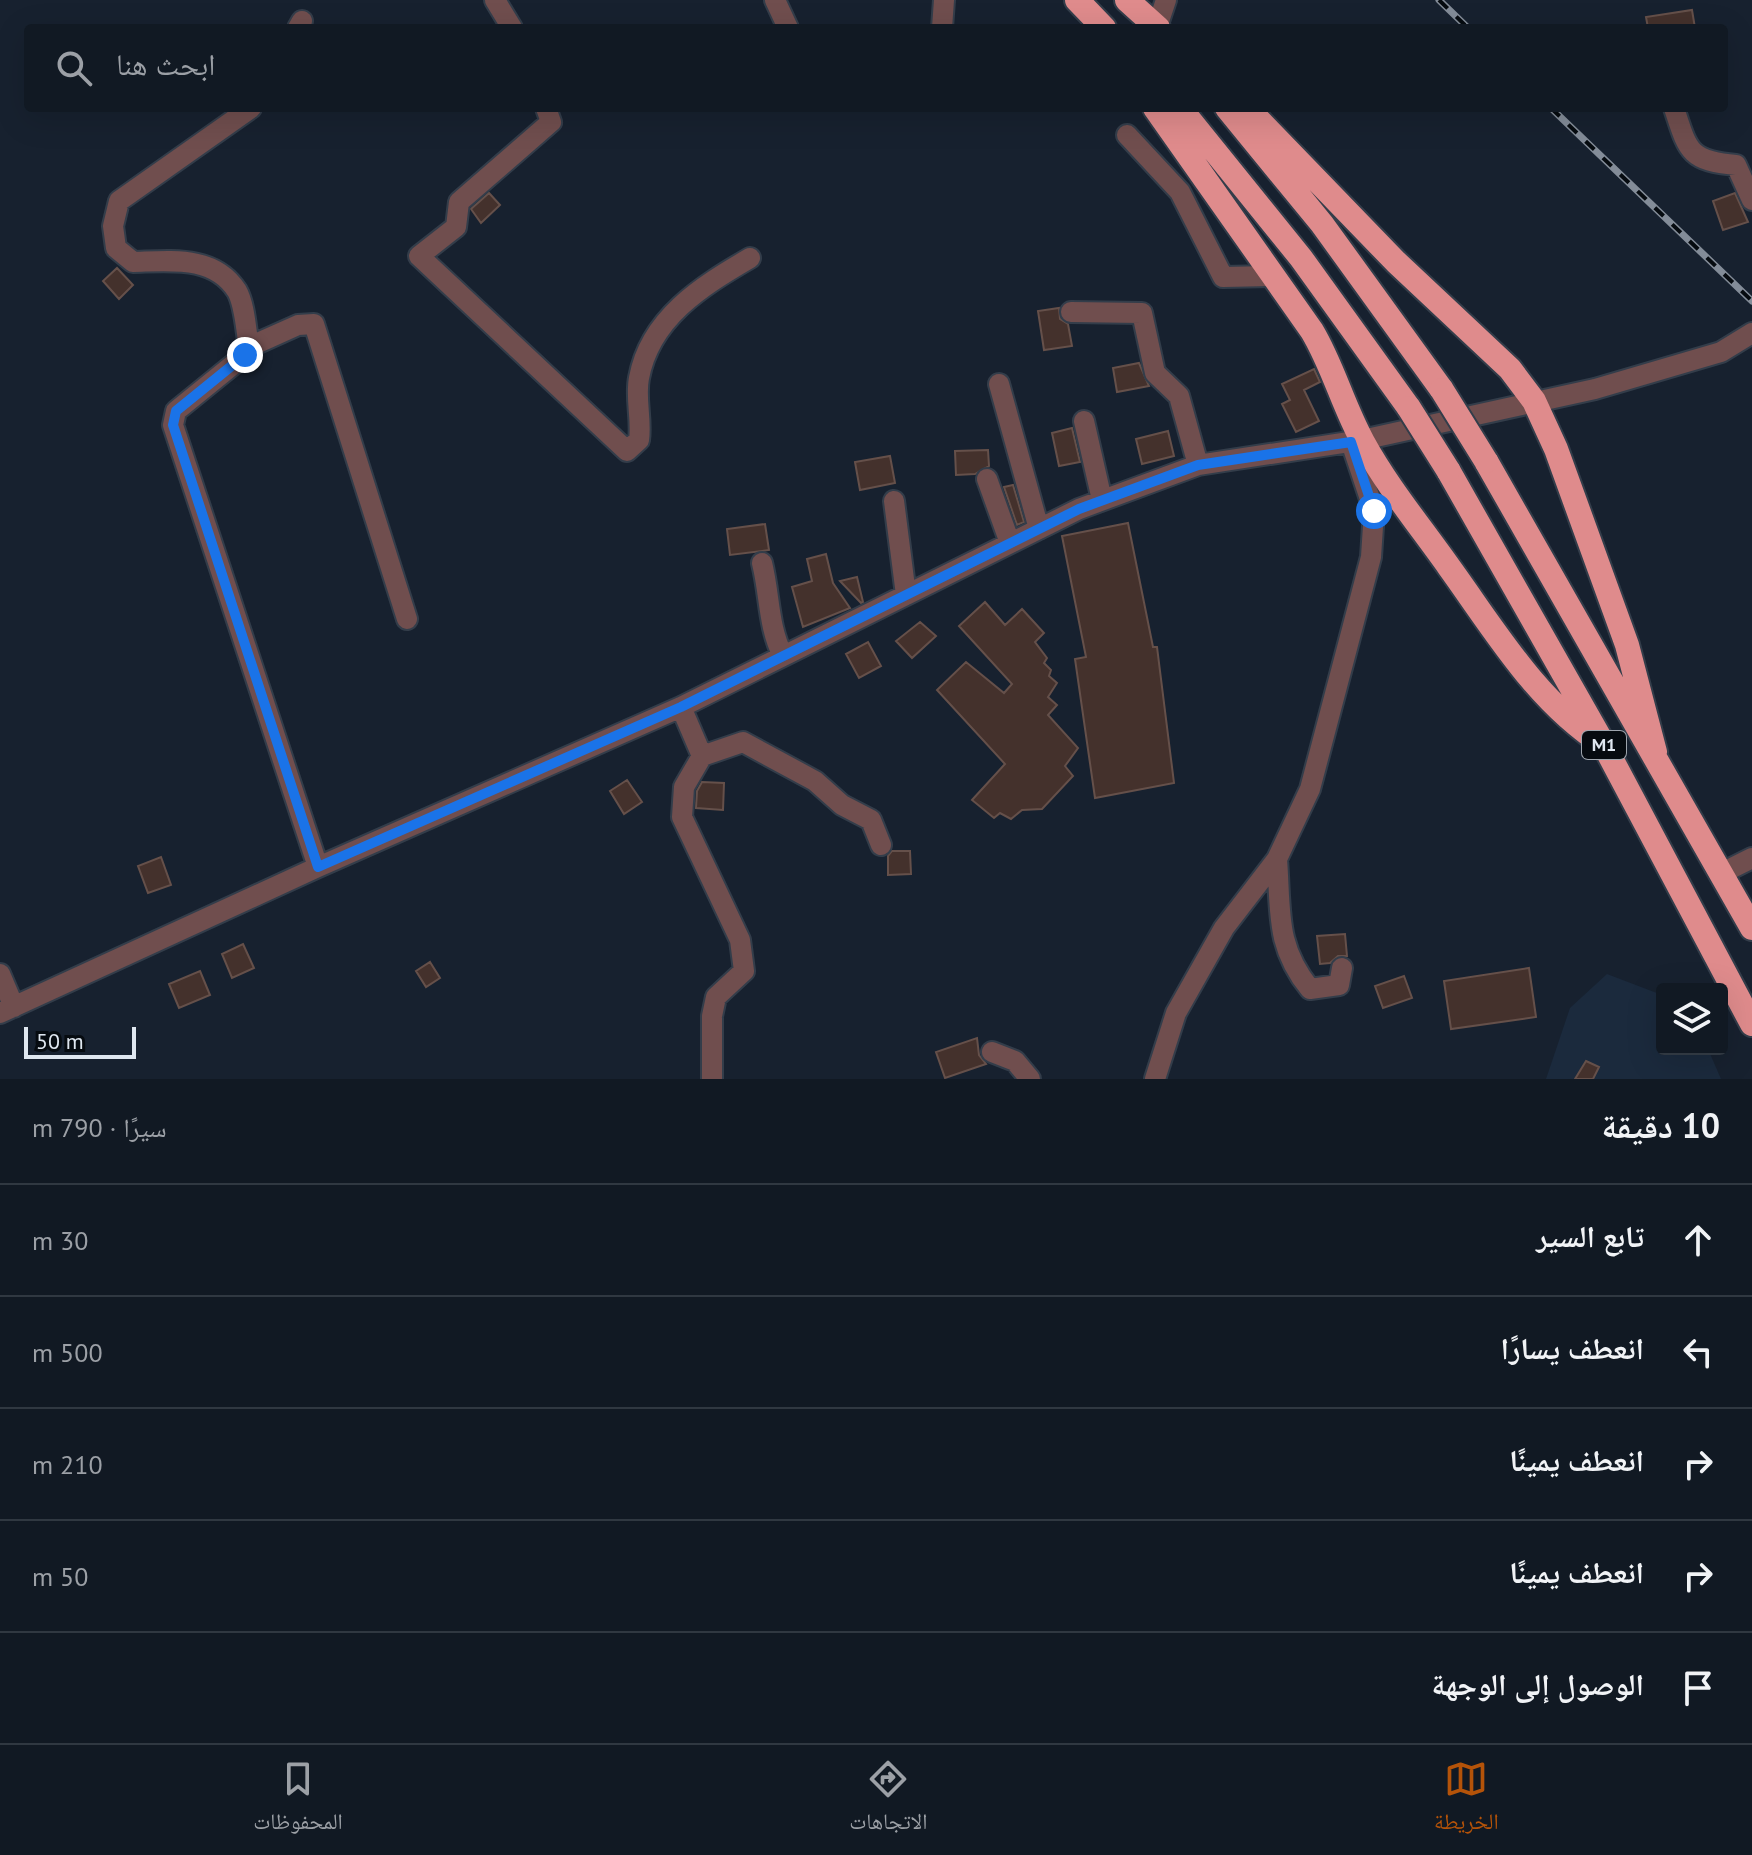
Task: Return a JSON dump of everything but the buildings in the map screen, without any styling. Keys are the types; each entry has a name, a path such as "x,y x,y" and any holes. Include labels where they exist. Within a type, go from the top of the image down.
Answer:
{"highway":[{"path":"1077,0 1100,24"},
{"path":"1127,0 1154,24"},
{"path":"1158,112 1323,349 1357,441 1534,685 1574,724 1604,745"},
{"name":"M1","path":"1183,112 1301,258 1409,408 1448,470 1604,745 1752,1024"},
{"name":"M1","path":"1246,112 1442,390 1655,752 1752,928"},
{"path":"1247,112 1396,262 1510,369 1534,401 1562,463 1627,645 1655,752"}],"street":[{"path":"495,0 510,24"},
{"path":"775,0 786,24"},
{"path":"942,24 944,0"},
{"path":"1159,24 1166,0"},
{"path":"245,112 119,201 113,226 116,248 133,262 173,261 212,266 238,293 249,347 245,355 176,411 173,425 318,867"},
{"path":"547,112 551,122 459,202 456,227 419,256 627,451 639,440 638,381 647,348 698,288 750,258"},
{"path":"1675,112 1687,149 1707,162 1736,165 1752,200"},
{"path":"1127,135 1180,192 1223,277 1271,276"},
{"path":"1071,312 1142,313 1155,373 1179,396 1198,465"},
{"path":"249,347 298,325 314,324 407,619"},
{"path":"0,974 7,1010 318,867 681,707 1102,500 1198,465 1357,441 1595,389 1721,352 1752,333"},
{"path":"999,384 1039,529"},
{"path":"1084,421 1102,500"},
{"path":"1155,1079 1176,1013 1224,928 1277,859 1310,789 1371,557 1374,511 1357,441"},
{"path":"987,479 1010,543"},
{"path":"894,501 906,595"},
{"path":"762,563 770,595 772,634 783,656"},
{"path":"681,707 702,756"},
{"path":"712,1079 712,1016 716,997 744,971 740,940 682,817 684,787 702,756 743,742 815,781 842,805 871,820 881,845"},
{"path":"1722,873 1752,858"},
{"path":"1277,859 1284,947 1294,969 1310,989 1339,985 1342,968"},
{"path":"992,1052 1015,1061 1030,1079"}],"shaded area":[{"path":"1607,974 1656,993 1656,1055 1711,1055 1721,1079 1546,1079 1570,1008"}],"railway":[{"path":"1439,0 1464,24"},
{"path":"1555,112 1752,301"}],"route":[{"path":"245,355 176,411 173,425 318,867 681,707 1079,509 1198,465 1351,442 1374,511"}]}
